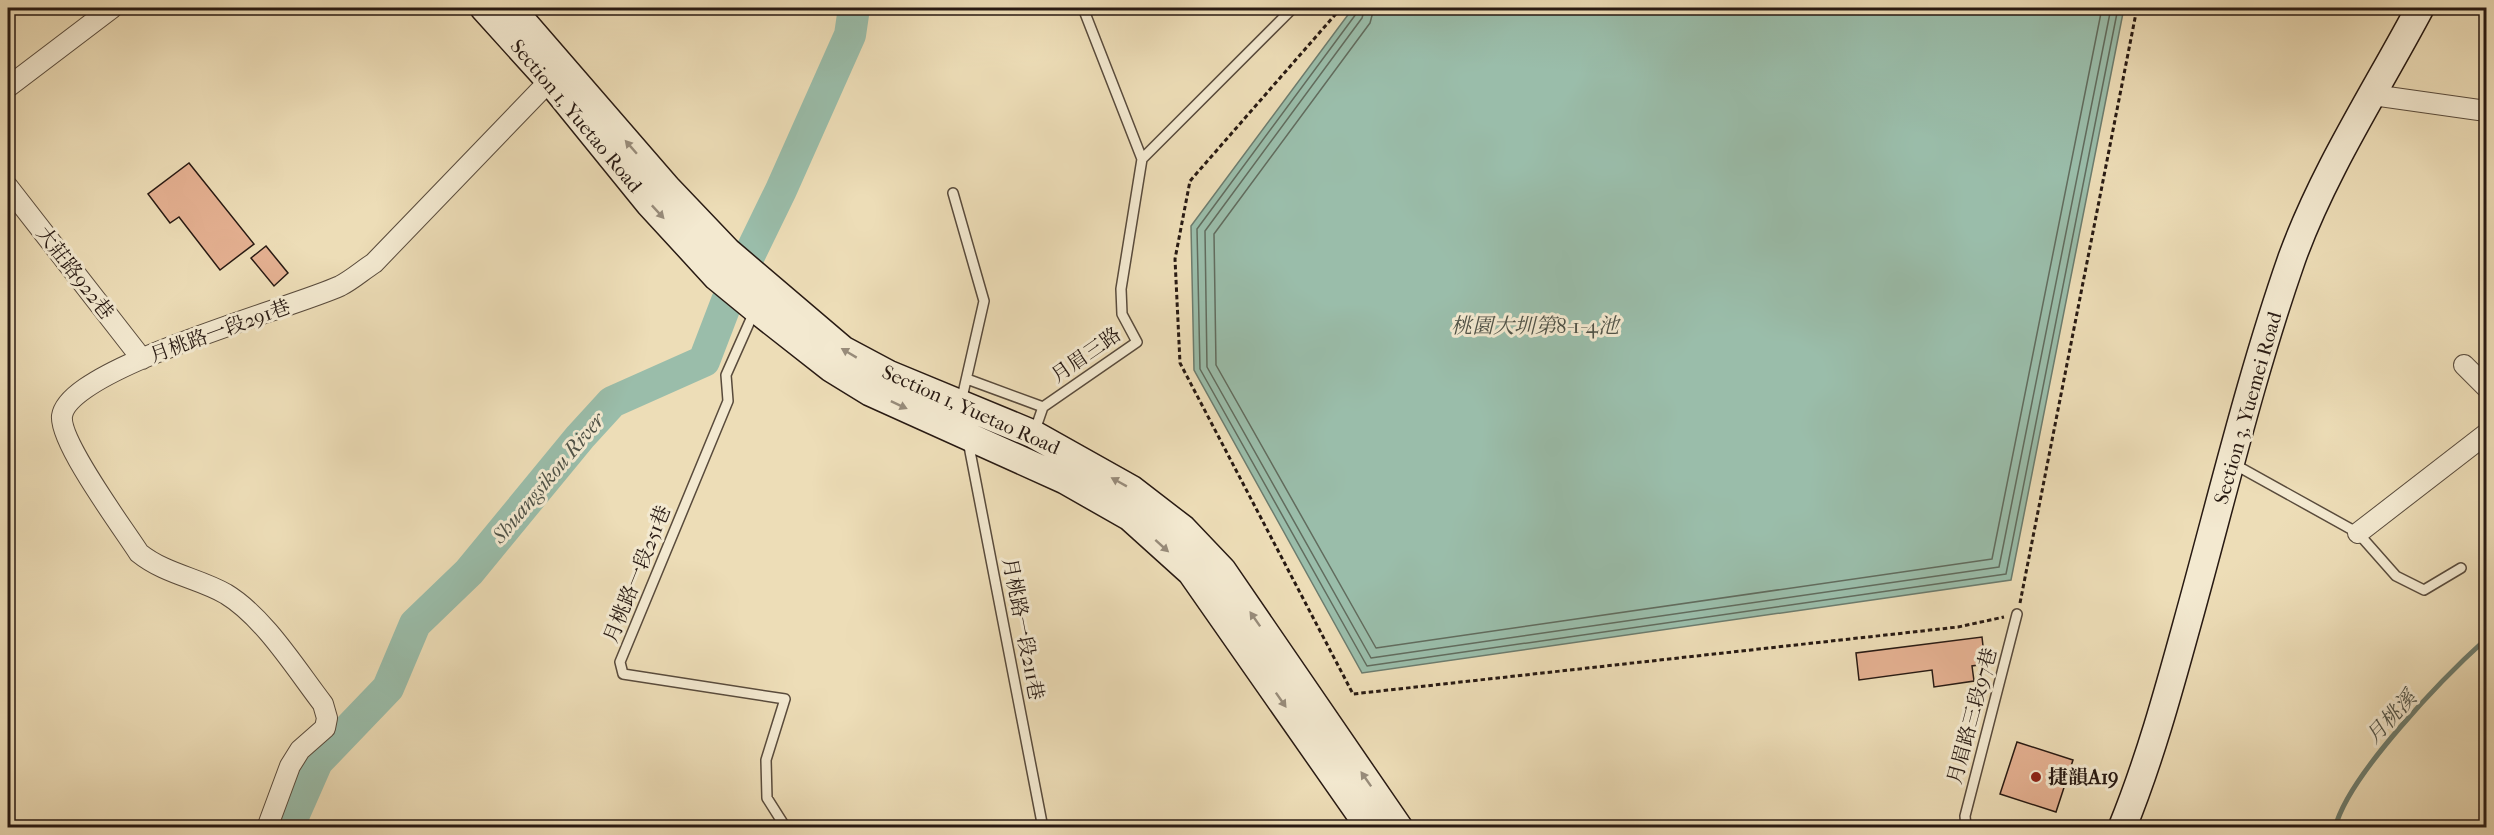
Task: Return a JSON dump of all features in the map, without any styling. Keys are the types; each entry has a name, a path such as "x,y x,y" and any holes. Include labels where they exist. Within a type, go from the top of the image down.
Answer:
{"street":[{"path":"8,87 112,8"},
{"name":"Section 1, Yuetao Road","path":"484,8 556,74 728,252 843,351 888,374 964,392 1131,489 1183,530 1222,570 1399,828"},
{"name":"Section 3, Yuemei Road","path":"2122,828 2135,796 2171,684 2267,336 2293,256 2318,199 2420,8"},
{"name":"Section 1, Yuetao Road","path":"517,10 556,74 649,203 717,277 831,368 870,392 1065,480 1130,517 1191,572 1370,828"},
{"name":"月桃路一段291巷","path":"267,828 290,766 300,750 325,728 327,718 323,704 253,614 225,593 152,564 139,553 67,440 62,416 67,403 84,387 163,348 278,311 342,285 374,262 556,74"},
{"path":"2373,95 2487,111"},
{"name":"大莊路922巷","path":"8,187 142,359"},
{"path":"2464,365 2487,387"},
{"path":"964,392 967,437"},
{"path":"2358,533 2487,434"}],"lane":[{"path":"1083,8 1142,159 1293,8"},
{"name":"月眉三路","path":"1033,434 1043,407 1137,342 1122,314 1121,289 1142,159"},
{"path":"953,193 984,301 964,392 1043,407"},
{"name":"月桃路一段251巷","path":"752,306 726,375 728,401 620,663 623,674 785,699 766,759 767,798 786,828"},
{"name":"月桃路一段211巷","path":"967,437 1043,828"},
{"path":"2232,463 2358,533 2396,576 2424,591 2461,568"},
{"name":"月眉路三段97巷","path":"1966,828 1965,816 2017,614"}],"path":[{"path":"1341,8 1190,181 1175,259 1180,363 1353,694 1958,627 2017,614 2137,8"}],"water":[{"name":"桃園大圳第8-1-4池","path":"1353,8 2124,8 2011,580 1362,673 1194,370 1191,226"}],"building":[{"path":"189,163 254,244 220,270 179,217 170,223 148,194"},
{"path":"266,246 288,273 274,286 251,258"},
{"path":"1982,637 1985,664 1972,666 1974,681 1934,687 1932,670 1859,680 1856,653"},
{"name":"捷韻A19","path":"2017,742 2073,760 2056,812 2000,794"}],"waterway":[{"name":"Shuangsikou River","path":"288,828 317,762 388,688 415,624 469,572 580,437 612,402 704,361 727,301 781,190 850,35 854,8"},
{"name":"月桃溪","path":"2335,828 2358,781 2378,755 2424,701 2486,639"}],"place":[{"name":"捷韻A19","path":"2036,777"}]}
